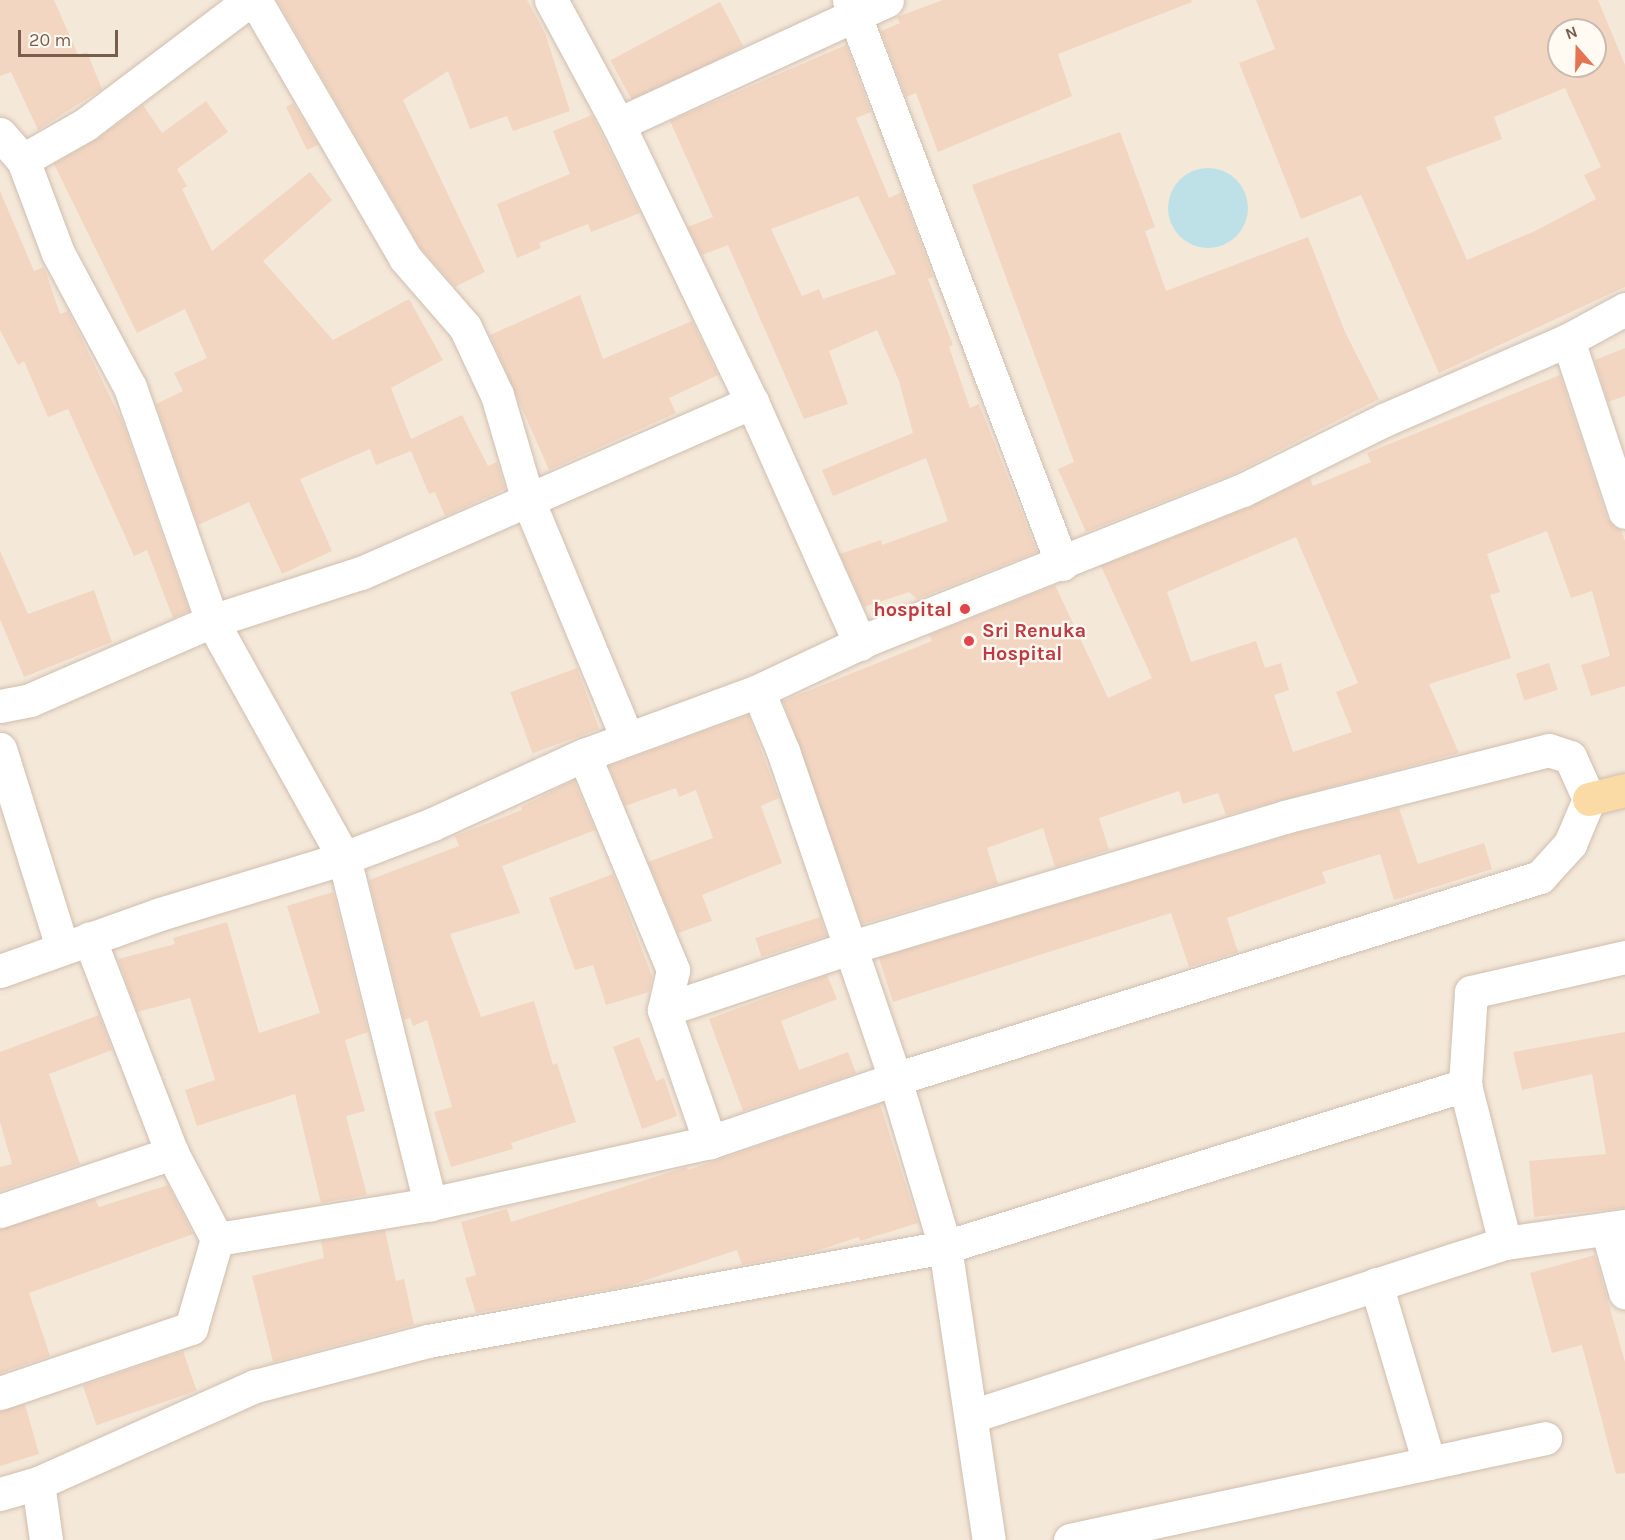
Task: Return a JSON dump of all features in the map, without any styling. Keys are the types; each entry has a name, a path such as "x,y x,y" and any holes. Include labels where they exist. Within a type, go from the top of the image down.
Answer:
{"main road":[{"path":"1589,799 1625,790"}],"street":[{"path":"22,160 86,124 250,0"},
{"path":"255,0 405,258 465,327 497,395 528,500 627,738"},
{"path":"551,0 618,124 752,402 861,644"},
{"path":"618,124 852,7 887,0"},
{"path":"852,7 1062,564"},
{"path":"0,134 22,160 58,253 130,387 212,621 344,858 430,1204"},
{"path":"0,971 76,942 344,858 433,824 584,755 758,691 861,644 1243,489 1384,420 1568,340 1625,309"},
{"path":"1568,340 1625,512"},
{"path":"0,706 30,700 212,621 361,573 752,402"},
{"path":"758,691 783,751 895,1079 945,1247 989,1540"},
{"path":"0,749 76,942 172,1153 217,1239 190,1328 0,1393"},
{"path":"217,1239 430,1204 710,1142 895,1079 1540,877 1570,844 1589,799 1570,757 1549,750 1285,817 849,948 664,1010"},
{"path":"584,755 674,970 664,1010 710,1142"},
{"path":"1504,1243 1465,1085 1471,992 1625,957"},
{"path":"0,1494 38,1483 267,1383 428,1341 945,1247 1465,1085"},
{"path":"0,1211 172,1153"},
{"path":"972,1416 1504,1243 1616,1227 1625,1292"},
{"path":"1376,1284 1429,1463"},
{"path":"1071,1540 1545,1438"},
{"path":"38,1483 46,1540"}],"shaded area":[{"path":"0,0 1625,0 1625,1540 0,1540"}],"water":[{"path":"1208,168 1223,171 1236,180 1245,193 1248,208 1245,223 1236,236 1223,245 1208,248 1193,245 1180,236 1171,223 1168,208 1171,193 1180,180 1193,171"}],"building":[{"path":"0,0 54,0 78,55 87,52 102,89 38,130 11,72 0,76"},
{"path":"277,0 527,0 545,33 570,111 513,131 507,116 470,129 448,71 403,100 485,272 455,287 420,247"},
{"path":"943,0 1191,0 1192,2 1058,54 1072,96 938,152 916,93 906,97 881,31 900,23 897,17"},
{"path":"1256,0 1598,0 1605,18 1547,18 1547,78 1607,78 1607,22 1625,65 1625,287 1439,373 1361,195 1301,219 1239,63 1275,49","holes":["1565,88 1601,167 1584,175 1596,199 1535,231 1467,260 1426,167 1502,139 1494,117"]},
{"path":"720,2 743,46 634,104 611,60"},
{"path":"846,45 871,112 856,118 889,198 902,192 933,277 928,279 953,345 949,347 970,408 979,404 1037,552 917,599 909,592 864,607 840,554 881,540 882,545 948,521 926,458 833,496 822,470 913,433 899,381 877,330 829,351 848,404 804,419 728,245 702,255 688,227 713,217 670,121","holes":["858,196 896,274 823,299 819,289 802,296 771,229"]},
{"path":"206,101 228,132 177,169 187,186 182,189 212,251 310,172 332,200 263,261 333,340 409,299 443,360 391,388 411,439 462,415 488,466 497,462 505,489 445,516 435,492 429,494 411,451 376,465 370,449 300,479 332,551 282,574 249,502 198,525 156,404 183,391 174,373 207,358 185,309 137,333 54,164 97,139 143,105 162,133"},
{"path":"293,103 318,145 307,150 286,107"},
{"path":"592,115 640,213 591,232 588,224 539,243 541,248 517,258 497,204 570,174 553,131"},
{"path":"1120,132 1155,227 1145,231 1166,291 1308,237 1345,332 1379,399 1235,473 1086,532 1058,469 1074,462 972,185"},
{"path":"0,191 34,271 44,267 60,314 68,311 122,421 189,611 173,618 147,550 134,556 68,409 48,417 24,361 18,365 0,330"},
{"path":"580,295 603,359 692,321 718,375 669,398 676,413 549,470 490,335"},
{"path":"1625,348 1625,396 1608,402 1595,360"},
{"path":"1560,375 1607,518 1621,530 1625,541 1625,686 1591,696 1581,665 1610,656 1592,591 1571,598 1547,531 1487,554 1500,592 1490,595 1511,658 1429,684 1459,753 1226,815 1218,793 1183,804 1179,791 1099,818 1109,850 1055,867 1043,828 987,848 998,884 862,924 783,701 932,641 929,635 1055,585 1108,698 1152,678 1101,566 1250,507 1310,478 1313,486 1371,462 1367,453","holes":["1296,537 1358,683 1336,692 1352,732 1293,752 1274,695 1289,690 1281,663 1265,668 1256,641 1191,662 1167,592"]},
{"path":"0,551 28,614 94,590 112,642 24,677 0,619"},
{"path":"1549,663 1558,690 1524,700 1516,674"},
{"path":"577,668 599,729 533,753 510,692"},
{"path":"748,715 779,798 761,806 782,863 702,895 712,921 678,933 648,862 713,838 696,790 679,797 676,788 625,806 609,766"},
{"path":"574,780 595,830 502,866 520,913 450,934 481,1017 534,1001 553,1065 557,1063 576,1122 511,1143 513,1149 451,1167 434,1112 452,1107 427,1020 413,1026 410,1018 404,1020 369,880 459,846 455,836 522,810 521,807"},
{"path":"1399,808 1418,864 1484,843 1492,869 1394,900 1380,854 1322,872 1326,883 1227,918 1238,952 1189,967 1171,913 893,1002 879,958 1290,835"},
{"path":"613,874 652,976 649,992 606,1005 593,965 575,970 549,898"},
{"path":"333,892 368,1032 345,1040 365,1111 346,1116 367,1195 321,1203 295,1094 197,1126 185,1090 215,1080 190,998 137,1012 118,959 175,944 173,938 227,922 259,1033 320,1013 287,906"},
{"path":"820,917 826,936 762,957 755,938"},
{"path":"827,975 837,999 781,1021 799,1070 848,1052 856,1073 743,1111 709,1019"},
{"path":"99,1015 112,1050 49,1074 80,1164 0,1191 0,1167 12,1164 0,1122 0,1052"},
{"path":"1625,1032 1625,1208 1534,1217 1529,1161 1606,1154 1592,1074 1522,1090 1513,1052"},
{"path":"639,1037 656,1081 664,1078 677,1116 642,1129 613,1047"},
{"path":"880,1104 918,1223 860,1241 859,1237 816,1251 742,1265 737,1250 628,1286 476,1313 465,1278 476,1275 461,1222 507,1209 511,1222 687,1167 688,1170"},
{"path":"168,1185 193,1234 29,1293 50,1356 0,1373 0,1229 95,1199 99,1207"},
{"path":"385,1230 396,1281 404,1279 414,1325 273,1362 252,1276 324,1258 321,1241"},
{"path":"1595,1255 1625,1362 1625,1473 1616,1474 1582,1345 1552,1353 1530,1273"},
{"path":"183,1351 197,1391 96,1425 83,1386"},
{"path":"25,1404 39,1454 0,1466 0,1411"}],"place":[{"name":"hospital","path":"965,609"},
{"name":"Sri Renuka Hospital","path":"969,641"}]}
